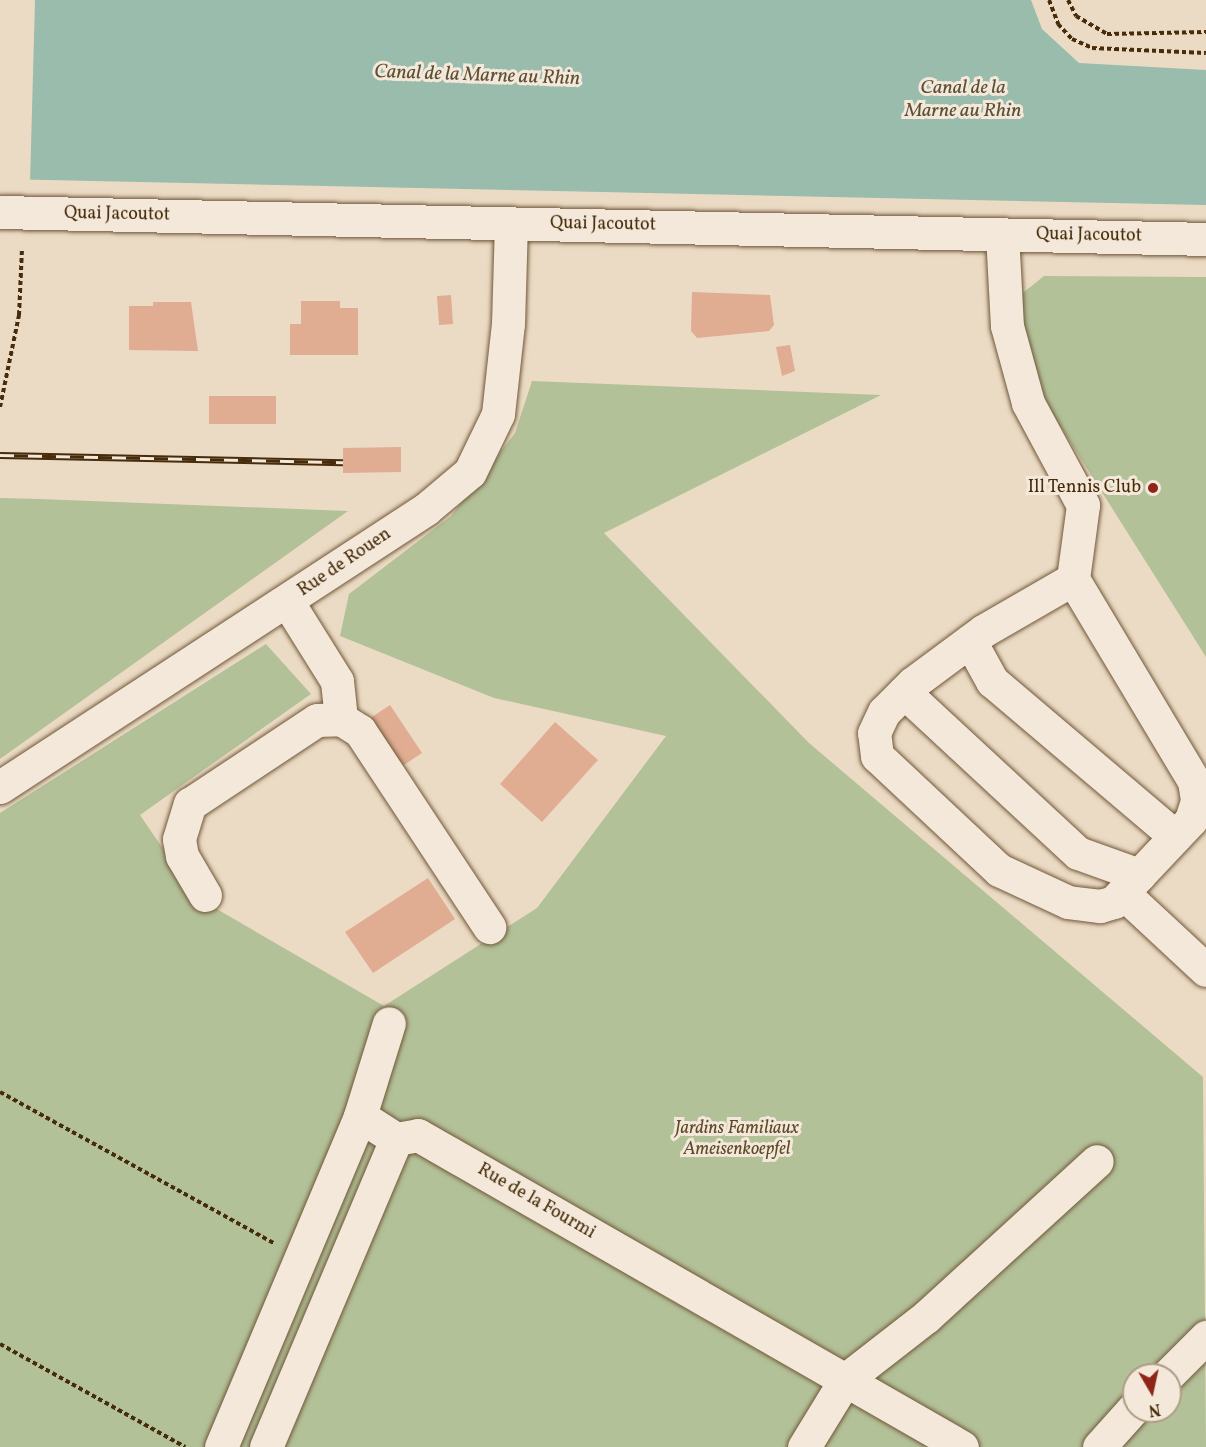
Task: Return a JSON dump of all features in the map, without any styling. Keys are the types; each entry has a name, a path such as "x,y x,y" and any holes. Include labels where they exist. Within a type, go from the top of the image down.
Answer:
{"street":[{"name":"Quai Jacoutot","path":"0,212 1206,239"},
{"name":"Rue de Rouen","path":"0,787 426,509 470,472 498,414 502,382 511,223"},
{"path":"1002,234 1008,326 1028,403 1083,505 1073,579 1194,781 1197,801 1191,820 1131,884 1100,906 1068,902 999,870 877,756 874,733 884,712 904,692 970,641 1073,579"},
{"path":"287,601 337,681 341,719"},
{"path":"970,641 992,681 1175,836"},
{"path":"904,692 1078,853 1131,884 1206,970"},
{"path":"205,895 179,839 190,804 317,720 341,719 360,731 489,927"},
{"path":"221,1447 360,1116 389,1023"},
{"path":"266,1447 396,1139 360,1116"},
{"name":"Rue de la Fourmi","path":"396,1139 418,1135 962,1447"},
{"path":"804,1447 845,1380 926,1317 1097,1161"},
{"path":"1180,1363 1206,1338"},
{"path":"1099,1447 1122,1421"}],"path":[{"path":"1049,0 1058,24 1072,39 1092,48 1206,53"},
{"path":"1068,0 1077,16 1107,34 1206,32"},
{"path":"0,407 19,315 22,248"},
{"path":"0,1092 301,1257"},
{"path":"0,1344 185,1447"}],"green space":[{"name":"Ill Tennis Club","path":"1044,276 1206,277 1206,657 992,318"},
{"name":"Jardins Familiaux Ameisenkoepfel","path":"532,381 881,395 604,533 809,743 1203,1077 1206,1447 0,1447 0,813 266,644 311,694 140,815 196,897 384,1006 537,908 666,736 494,698 340,636 349,594 451,516 515,433"},
{"path":"0,498 40,499 348,511 0,759"}],"water":[{"name":"Canal de la Marne au Rhin","path":"0,0 1031,0 1042,29 1079,63 1206,70 1206,205 0,179"}],"pier":[{"path":"0,0 35,0 30,183 0,182"}],"building":[{"path":"692,292 770,295 774,325 769,331 697,338 691,331"},
{"path":"451,295 453,324 439,325 437,296"},
{"path":"301,301 340,301 340,308 358,308 358,355 290,355 290,324 301,324"},
{"path":"153,302 191,302 198,351 129,350 129,306 153,306"},
{"path":"790,345 795,371 782,376 776,347"},
{"path":"209,396 276,396 276,424 209,424"},
{"path":"401,447 401,472 343,473 343,448"},
{"path":"390,705 422,753 401,767 369,719"},
{"path":"555,722 598,760 542,822 500,784"},
{"path":"428,878 455,919 373,973 345,932"}],"railway":[{"path":"0,455 343,462"}],"place":[{"name":"Ill Tennis Club","path":"1153,488"}]}
